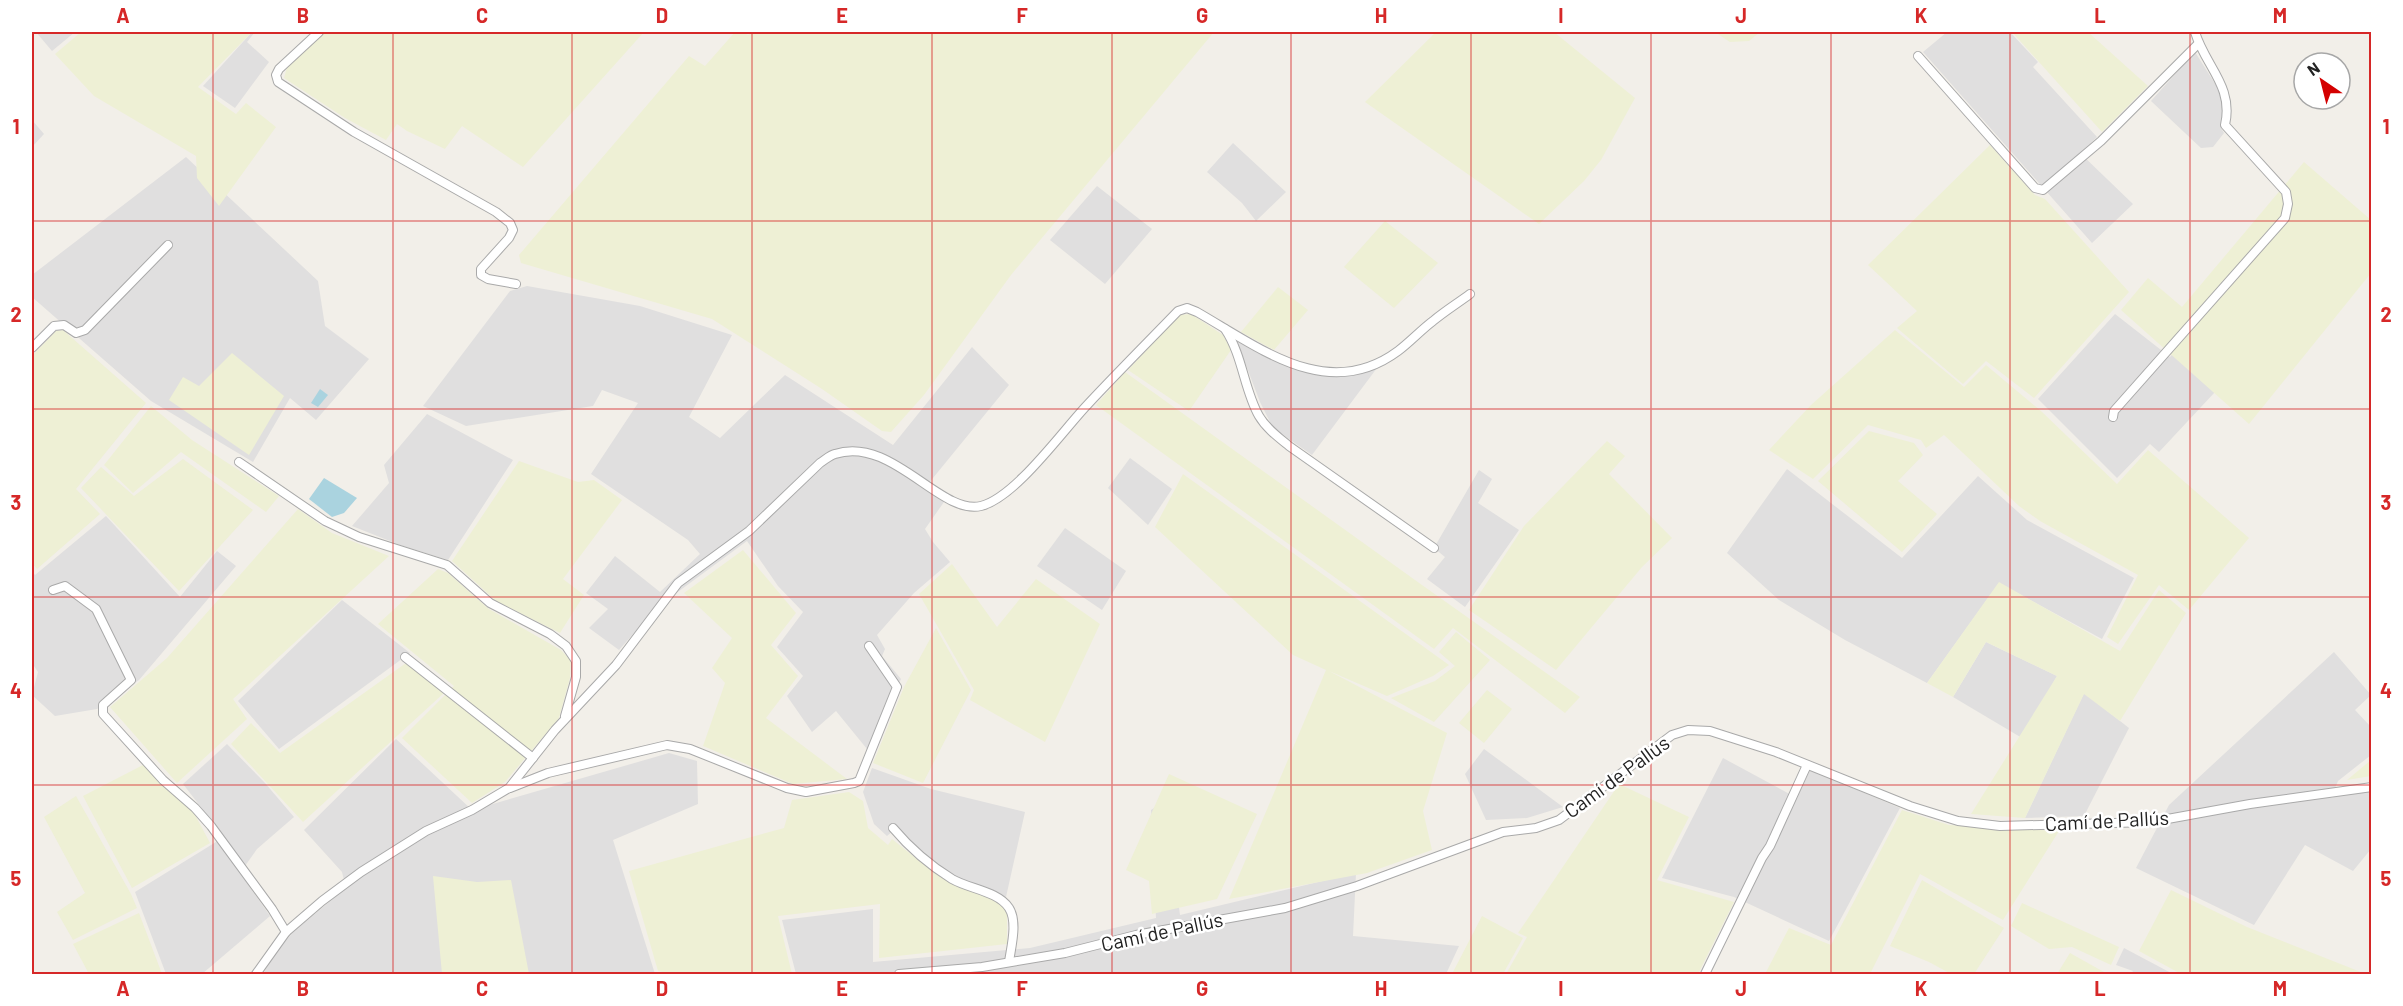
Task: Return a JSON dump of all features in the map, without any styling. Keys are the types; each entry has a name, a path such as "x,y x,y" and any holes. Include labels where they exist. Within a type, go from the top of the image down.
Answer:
{"street":[{"path":"319,32 279,69 276,75 278,82 354,132 496,212 510,223 513,230 510,238 481,269 481,275 488,279 516,284"},
{"path":"2113,417 2114,411 2285,218 2286,192 2225,125 2228,111 2226,97 2215,71 2198,44 2195,32"},
{"path":"1918,56 2035,189 2043,190 2101,141 2198,44"},
{"path":"32,348 54,326 64,325 76,333 85,330 168,245"},
{"path":"509,788 564,720 616,665 678,583 736,542 820,463 836,454 855,452 879,457 896,464 957,504 969,508 983,506 1002,495 1029,471 1079,413 1178,311 1187,308 1197,312 1295,366 1325,373 1351,371 1378,363 1397,351 1435,319 1470,294"},
{"path":"1224,328 1241,363 1258,414 1267,427 1288,446 1434,548"},
{"path":"239,462 325,521 359,537 447,565 490,603 550,634 566,646 576,661 576,677 564,720"},
{"path":"53,591 65,586 96,609 131,680 103,705 103,714 163,780 206,820 272,909 286,932"},
{"path":"256,975 286,932 361,872 426,831 472,810 509,788 548,773 667,745 690,749 787,789 806,792 859,781 897,687 869,646"},
{"path":"405,657 533,758"},
{"name":"Camí de Pallús","path":"899,975 1065,953 1136,935 1285,908 1357,886 1503,832 1536,828 1559,820 1672,735 1688,730 1710,731 1776,752 1910,806 1948,818 2000,826 2151,822 2250,804 2372,788"},
{"path":"1705,975 1770,846 1807,765"},
{"path":"893,828 907,844 952,879 1001,899 1010,909 1013,930 1009,962"}],"shaded area":[{"path":"36,32 75,32 52,51"},
{"path":"252,32 255,32 247,42 269,62 235,108 203,86"},
{"path":"1947,32 2010,32 2038,62 2033,67 2097,137 2080,153 2133,204 2092,243 1923,52"},
{"path":"2195,52 2219,90 2225,108 2221,128 2224,133 2213,147 2201,148 2151,101"},
{"path":"32,120 44,134 32,147"},
{"path":"1233,143 1286,192 1256,221 1242,203 1207,172"},
{"path":"186,157 318,281 325,326 369,359 316,420 290,398 253,462 151,401 32,297 32,275"},
{"path":"1097,186 1152,229 1105,284 1050,240"},
{"path":"527,286 640,306 732,335 689,417 720,438 785,375 893,445 972,347 1009,385 924,489 944,502 925,529 950,562 914,593 877,635 885,649 882,656 901,679 867,749 836,711 812,732 787,696 803,676 777,647 803,612 778,586 747,541 656,608 619,650 589,628 608,609 586,593 615,556 660,592 700,554 688,540 591,474 638,403 602,390 593,406 466,426 423,406 510,291"},
{"path":"2225,296 2270,333 2159,452 2150,444 2117,478 2038,399 2115,314 2170,357"},
{"path":"1236,339 1270,358 1304,372 1333,377 1377,368 1312,455 1273,428 1260,402"},
{"path":"427,414 513,460 448,560 400,545 352,526 389,483 384,465"},
{"path":"1130,458 1172,489 1148,525 1108,488"},
{"path":"1787,469 1902,558 1978,476 2027,520 2134,578 2102,639 1999,583 1927,683 1845,640 1779,600 1727,553"},
{"path":"1479,470 1492,479 1478,503 1519,530 1465,607 1427,579 1445,557 1434,548"},
{"path":"106,516 180,597 217,551 236,566 139,680 97,709 55,716 32,695 38,672 32,663 32,571 35,575"},
{"path":"1065,528 1126,571 1102,610 1037,566"},
{"path":"342,600 410,653 279,749 238,701"},
{"path":"1986,642 2057,676 2022,738 1953,697"},
{"path":"2334,652 2371,695 2355,710 2371,727 2371,755 2338,781 2331,798 2371,787 2371,849 2353,871 2305,845 2254,925 2136,868 2169,805"},
{"path":"2084,693 2129,728 2084,816 2025,818"},
{"path":"396,739 472,810 669,753 697,761 698,804 613,840 655,974 263,974 275,953 293,932 346,888 342,872 304,830"},
{"path":"227,744 294,817 257,849 240,873 270,916 202,974 166,974 135,892 224,837 183,784"},
{"path":"1484,749 1563,807 1527,818 1486,820 1465,774"},
{"path":"1723,758 1797,798 1810,770 1900,808 1829,941 1734,897 1662,878"},
{"path":"872,768 931,789 1025,812 1006,897 952,876 894,830 887,836 874,824 863,792"},
{"path":"1173,796 1175,878 1180,915 1356,873 1353,936 1459,946 1446,974 796,974 782,920 873,909 873,962 1030,948 1156,918 1151,810"},
{"path":"2124,948 2173,974 2131,974 2133,971 2116,965"}],"green space":[{"path":"81,32 252,32 198,87 236,114 246,103 276,127 219,206 197,178 196,156 94,96 55,54"},
{"path":"323,32 644,32 523,167 462,126 445,149 397,124 386,140 345,118 284,78 288,64"},
{"path":"735,32 748,35 752,32 1214,32 1011,275 924,395 891,432 882,431 822,389 712,319 521,263 519,255 689,56 705,66"},
{"path":"1436,32 1554,32 1635,98 1601,160 1584,181 1539,224 1365,102"},
{"path":"1715,32 1760,32 1749,41 1730,42"},
{"path":"2012,32 2088,32 2148,86 2102,132"},
{"path":"1990,145 2035,195 2045,199 2129,292 2034,398 1986,361 1963,384 1897,328 1917,311 1868,265"},
{"path":"2304,162 2371,220 2371,273 2249,424 2121,310 2148,278 2182,307"},
{"path":"1385,221 1438,263 1394,308 1344,267"},
{"path":"1278,287 1308,310 1274,350 1241,332"},
{"path":"1191,314 1223,335 1231,350 1189,411 1128,370 1179,315"},
{"path":"63,330 146,403 76,489 100,514 37,569 32,563 32,356 56,331"},
{"path":"1895,330 1964,387 1986,365 2041,411 2117,484 2148,450 2249,538 2189,610 2159,585 2118,644 2107,637 2138,575 2040,521 2019,506 1944,435 1926,448 1921,440 1868,425 1813,479 1769,450 1811,405"},
{"path":"232,353 284,396 249,455 169,400 183,377 199,386"},
{"path":"1125,372 1580,697 1565,713 1453,628 1434,649 1096,405"},
{"path":"151,406 192,440 279,496 266,512 181,452 133,493 104,465"},
{"path":"1869,431 1914,443 1923,455 1898,481 1937,514 1902,552 1818,481"},
{"path":"1607,441 1625,456 1609,474 1672,538 1642,567 1556,670 1469,610 1524,526"},
{"path":"183,459 253,510 179,591 81,488 101,467 134,496"},
{"path":"519,461 578,482 594,480 622,500 563,579 584,595 560,633 496,601 452,561"},
{"path":"1183,474 1449,665 1433,676 1387,696 1329,671 1447,733 1423,811 1432,850 1367,873 1229,899 1326,670 1293,655 1155,527"},
{"path":"298,509 332,533 389,556 233,699 247,719 177,783 110,707 167,658"},
{"path":"743,550 796,613 771,645 798,676 766,718 847,779 793,784 703,746 725,683 712,668 732,638 684,593"},
{"path":"952,564 997,627 1036,579 1100,624 1045,742 970,700 974,690 919,594"},
{"path":"438,569 448,573 489,609 561,650 571,661 570,678 559,718 505,782 472,803 402,738 454,686 378,624"},
{"path":"1999,582 2120,651 2159,590 2186,613 2120,721 2084,694 2025,818 1971,814 2057,676 1986,642 1953,697 1927,683"},
{"path":"936,628 971,690 923,783 873,763 904,687"},
{"path":"1456,632 1490,660 1434,722 1391,698 1435,681 1455,666 1439,652"},
{"path":"406,663 444,693 303,822 231,744 251,723 280,753"},
{"path":"1487,690 1512,709 1484,743 1459,723"},
{"path":"2371,760 2371,776 2347,780"},
{"path":"143,765 193,811 210,843 132,888 83,796"},
{"path":"1169,774 1257,814 1217,899 1152,914 1149,881 1126,870"},
{"path":"1619,784 1689,817 1657,880 1734,902 1698,974 1506,974 1527,937 1518,933"},
{"path":"849,792 863,801 868,828 888,845 892,839 928,868 960,887 995,899 1007,909 1007,944 879,958 880,904 778,916 792,974 671,974 658,971 629,871 784,828 792,800"},
{"path":"76,796 137,908 73,940 57,912 85,893 44,817"},
{"path":"1902,810 1949,825 2059,831 2003,920 1920,874 1870,974 1765,974 1789,928 1831,945"},
{"path":"433,876 477,882 511,880 529,974 442,974"},
{"path":"1922,880 2004,928 1974,974 1951,974 1890,946"},
{"path":"2171,890 2247,927 2366,974 2181,974 2139,951"},
{"path":"2022,903 2119,947 2111,965 2072,947 2049,949 2011,926"},
{"path":"139,913 162,974 89,974 73,944"},
{"path":"1482,916 1523,938 1503,974 1452,974"},
{"path":"2070,953 2104,972 2102,974 2057,974"}],"water":[{"path":"320,389 328,395 318,407 311,403"},
{"path":"324,478 357,498 344,513 332,517 309,499"}]}
